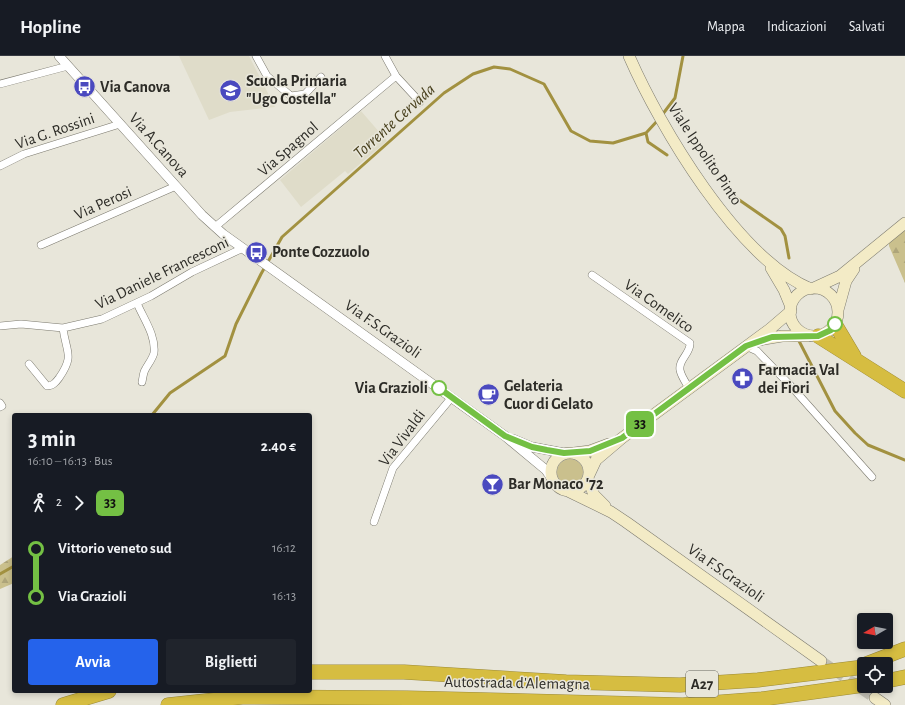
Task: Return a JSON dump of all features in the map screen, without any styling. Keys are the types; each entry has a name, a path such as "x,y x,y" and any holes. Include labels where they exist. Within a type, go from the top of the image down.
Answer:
{"highway":[{"path":"835,324 855,358"},
{"path":"814,336 855,358 905,391"},
{"name":"A27","path":"885,657 905,649"},
{"path":"893,661 905,659"},
{"name":"Autostrada d'Alemagna","path":"312,672 404,672 566,682 680,685 758,680 838,671 857,667"},
{"path":"893,680 905,677"},
{"name":"Autostrada d'Alemagna","path":"168,705 242,697 415,698 682,704 762,699 857,686"},
{"path":"63,705 102,693"}],"main road":[{"name":"Viale Ippolito Pinto","path":"629,56 654,108 665,127 716,203 766,260 791,280 813,289"},
{"path":"622,438 596,450 569,453 559,456 552,465 552,477 554,482 560,488 568,491 578,489 588,477 596,460 622,438 770,329 791,309 796,297 801,292 832,281 858,263 905,223"},
{"name":"Viale Ippolito Pinto","path":"766,260 784,290 791,309"},
{"path":"746,346 772,337 814,336 831,330 835,324 846,281 858,263"},
{"path":"813,289 827,292 832,296 838,310"},
{"path":"791,309 793,323 797,329 814,336"},
{"path":"569,453 584,458 587,463 588,477"},
{"name":"Via F.S.Grazioli","path":"588,477 594,495 611,512"},
{"name":"Via F.S.Grazioli","path":"568,491 611,512 821,661"},
{"path":"875,698 884,705"}],"street":[{"name":"Via A.Canova","path":"58,56 176,186 215,227 241,249"},
{"path":"256,56 267,76 291,96 305,94 321,77"},
{"path":"385,56 396,76 420,102"},
{"path":"0,84 68,66"},
{"name":"Via Spagnol","path":"215,227 274,180 396,76"},
{"name":"Via G. Rossini","path":"0,166 24,154 120,124"},
{"name":"Via Perosi","path":"41,245 176,186"},
{"name":"Via F.S.Grazioli","path":"241,249 259,260 505,436 546,470 554,482"},
{"name":"Via Daniele Francesconi","path":"0,326 25,324 63,328 102,319 137,303 192,272 241,249"},
{"name":"Via Comelico","path":"592,275 690,343 690,347 680,365 680,372 689,388"},
{"path":"137,303 152,336 154,353 150,364 145,370 142,382"},
{"path":"29,364 47,386 54,384 70,360 63,328"},
{"path":"746,346 757,351 790,385 872,477"},
{"name":"Via Vivaldi","path":"374,522 393,468 452,398"},
{"path":"0,403 2,406 0,407"},
{"name":"Via F.S.Grazioli","path":"505,436 532,447 569,453"}],"shaded area":[{"name":"Scuola Primaria \"Ugo Costella\"","path":"179,56 249,56 275,107 230,112 209,120"},
{"path":"361,111 387,141 348,174 345,171 301,207 280,180"}],"green space":[{"path":"905,229 905,283 889,246 889,242"},
{"path":"570,459 579,463 583,472 579,481 570,485 561,481 557,472 561,463"},
{"path":"12,557 12,584 0,589 0,565"}],"waterway":[{"name":"Torrente Cervada","path":"662,115 675,98 683,56"},
{"name":"Torrente Cervada","path":"154,413 170,393 225,356 236,324 261,274 282,237 444,93 473,74 494,67 510,69 544,84 571,131 590,141 613,143 646,133 659,119"},
{"path":"646,133 648,142 667,155"},
{"path":"735,197 781,229 785,236 789,258"},
{"path":"798,339 835,411 868,445 905,460"},
{"name":"Torrente Cervada","path":"0,574 12,567"}],"tunnel":[{"path":"821,661 875,698"}],"bus line":[{"name":"33","path":"439,388 505,436 532,447 564,453 590,451 596,450 622,438 746,346 772,337 818,336 831,330 835,324"}],"place":[{"name":"Via Canova","path":"84,87"},
{"name":"Scuola Primaria \"Ugo Costella\"","path":"231,90"},
{"name":"Ponte Cozzuolo","path":"257,252"},
{"name":"Farmacia Val dei Fiori","path":"743,379"},
{"name":"Via Grazioli","path":"439,388"},
{"name":"Gelateria Cuor di Gelato","path":"489,395"},
{"name":"Bar Monaco '72","path":"492,484"}]}
